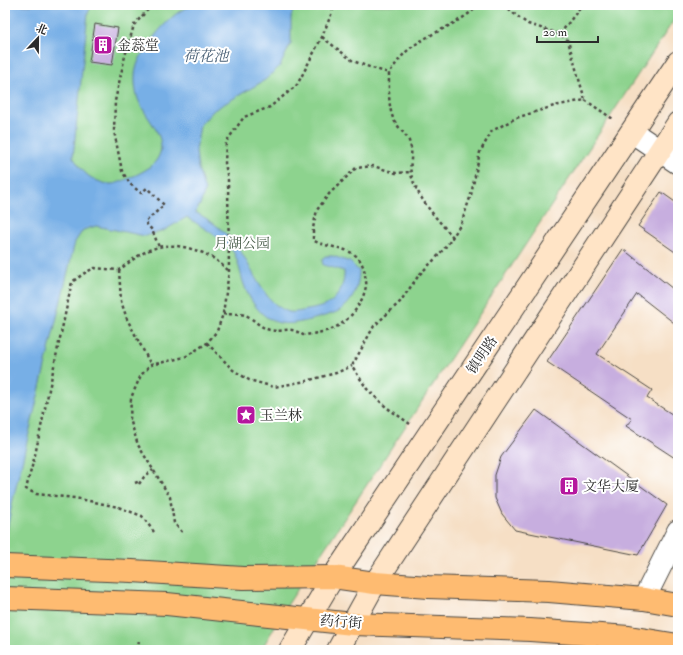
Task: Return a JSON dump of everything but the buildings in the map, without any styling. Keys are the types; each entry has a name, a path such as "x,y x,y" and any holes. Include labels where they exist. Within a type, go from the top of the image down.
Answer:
{"main road":[{"name":"镇明路","path":"290,650 333,578 678,62"},
{"path":"338,650 375,583 678,124"},
{"path":"5,566 243,578 333,578 428,587 549,591 644,599 678,605"},
{"name":"药行街","path":"5,598 167,604 353,624 530,630 629,638 678,645"}],"street":[{"path":"632,132 660,150 678,164"},
{"path":"644,599 678,531"}],"path":[{"path":"152,5 134,25 125,56 115,101 114,131 122,171 130,184 141,193 148,188 164,205 145,222 152,230 159,247"},
{"path":"182,532 174,523 170,497 138,445 130,419 131,398 141,376 151,365 185,357 207,343 217,331 223,314 229,271 228,180 225,163 226,142 244,118 270,107 297,85 322,37 335,5"},
{"path":"453,237 430,210 415,187 410,172 412,155 408,141 393,119 389,73 410,48 430,35 452,24 474,10 479,5"},
{"path":"502,5 528,24 560,34 568,41 585,100 613,119"},
{"path":"560,34 582,5"},
{"path":"322,37 353,60 389,73"},
{"path":"207,343 233,370 249,380 274,387 336,373 352,366 374,326 400,302 419,275 436,258 453,237 461,224 471,196 480,152 492,131 516,118 554,106 585,100"},
{"path":"223,314 246,315 258,325 269,330 280,331 290,329 303,335 316,334 336,327 352,314 361,302 367,285 364,268 357,256 342,248 320,244 313,240 313,228 317,210 329,194 356,168 373,166 396,173 410,172"},
{"path":"154,532 142,516 118,507 75,498 36,494 26,489 35,455 72,282 86,272 95,268 119,270 140,255 159,247 175,246 194,250 211,257 229,271"},
{"path":"119,270 121,301 127,319 151,365"},
{"path":"352,366 367,389 386,407 413,426"},
{"path":"135,483 140,482 153,470"},
{"path":"138,650 139,639"}],"green space":[{"name":"月湖公园","path":"5,5 678,5 678,14 288,604 261,650 5,650"}],"water":[{"name":"荷花池","path":"5,5 92,5 88,13 73,157 82,169 92,178 110,184 123,181 147,169 156,161 160,153 160,138 137,96 135,75 138,62 142,54 154,36 169,20 182,10 193,5 294,5 291,18 291,43 280,66 265,80 214,110 200,125 196,151 198,168 205,191 200,205 195,212 218,227 228,236 237,246 265,293 280,308 289,312 324,306 330,303 337,295 343,283 344,271 323,265 322,260 325,256 333,256 350,262 359,271 359,278 352,298 343,308 331,314 306,321 285,324 269,319 259,311 244,286 237,259 232,250 221,240 187,217 163,231 145,236 96,226 83,230 75,242 12,504 5,541"}],"place":[{"name":"金蕊堂","path":"103,45"},
{"name":"玉兰林","path":"246,415"},
{"name":"文华大厦","path":"569,486"}]}
